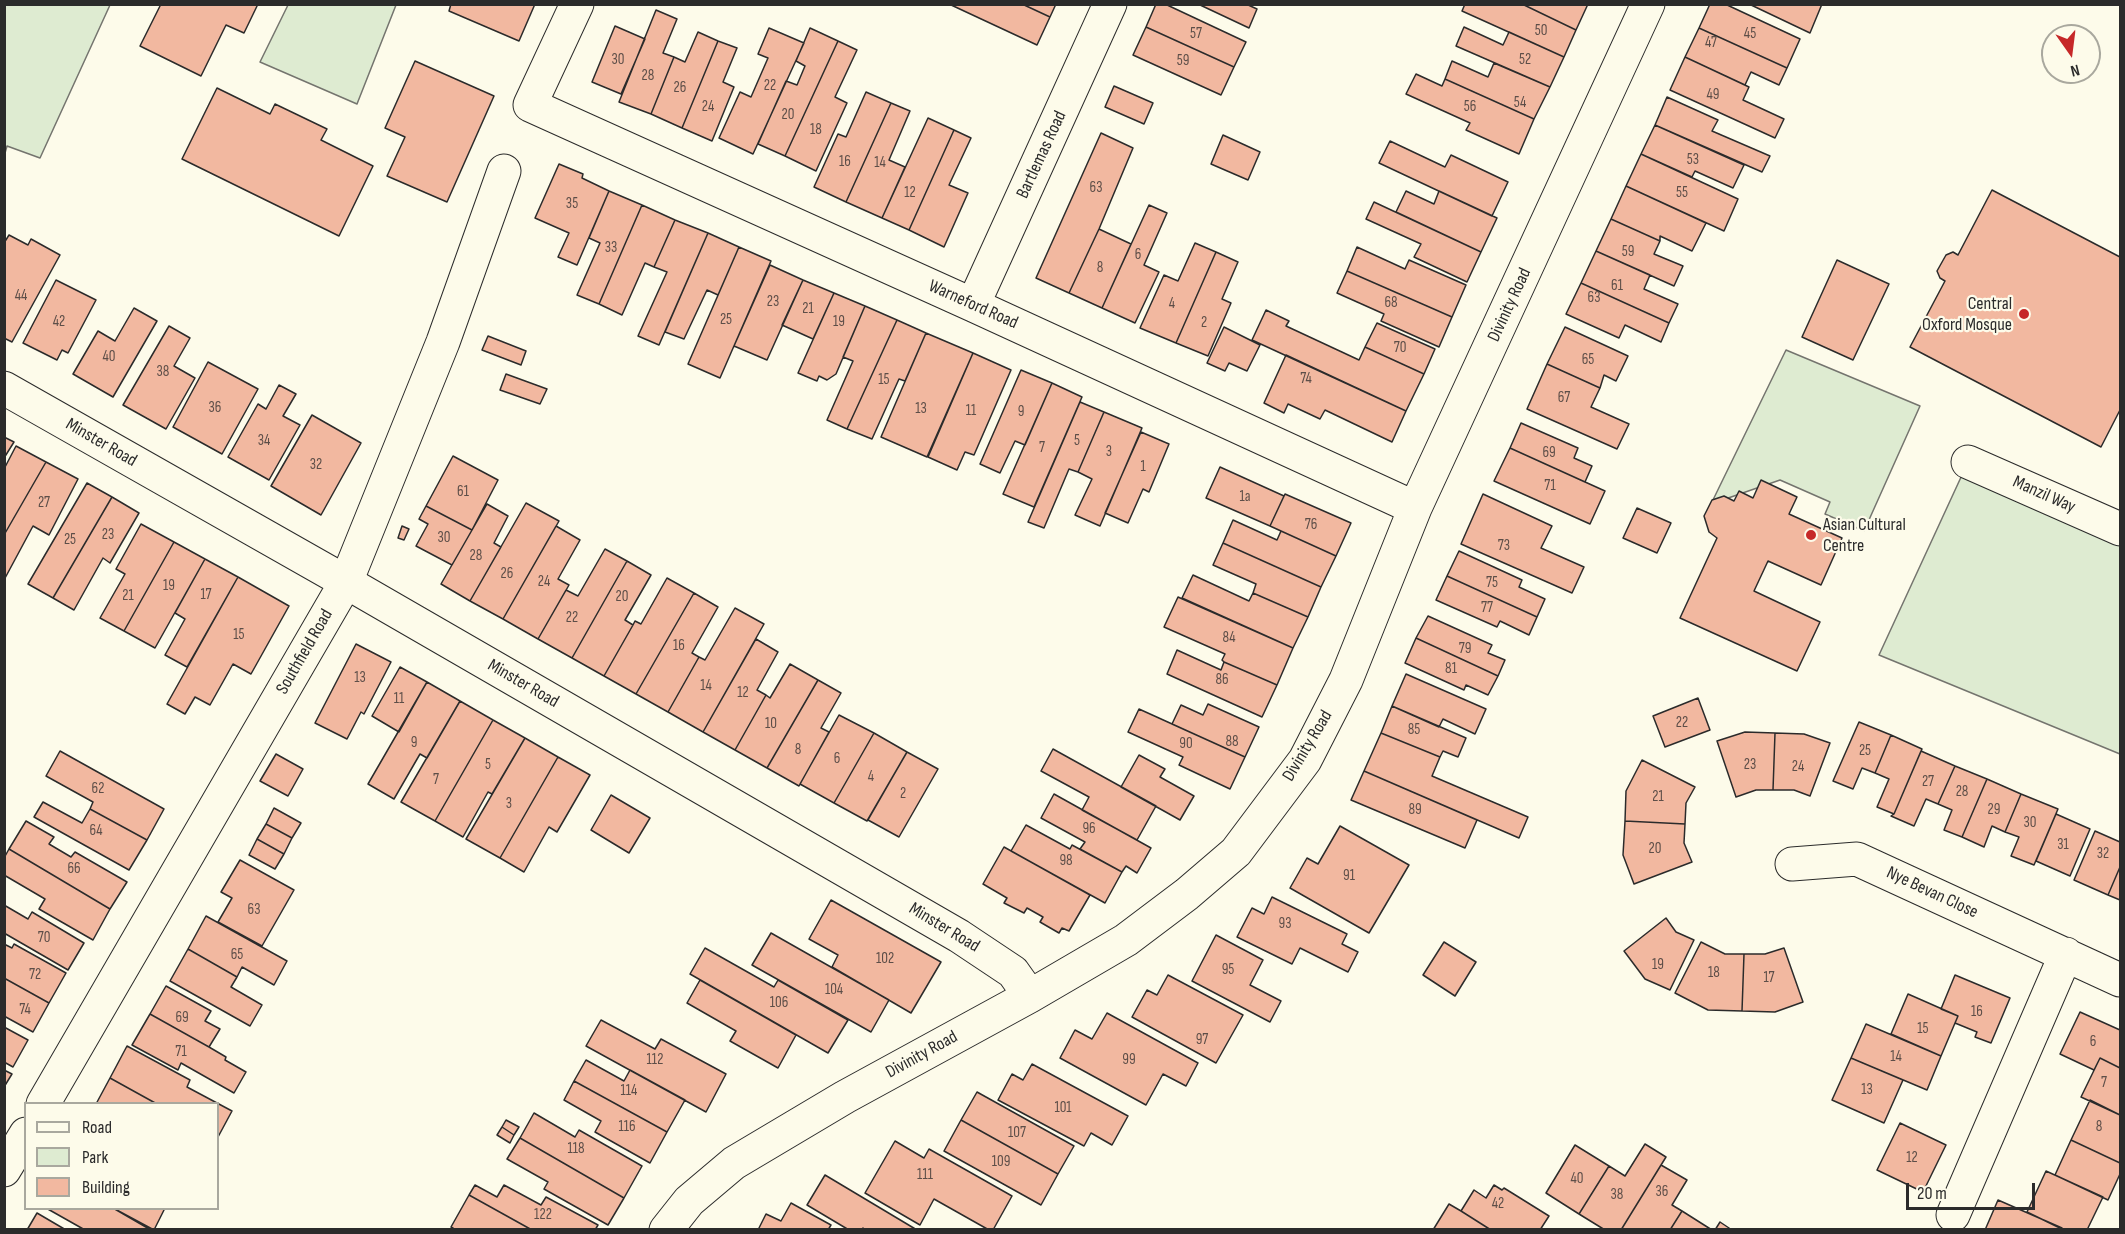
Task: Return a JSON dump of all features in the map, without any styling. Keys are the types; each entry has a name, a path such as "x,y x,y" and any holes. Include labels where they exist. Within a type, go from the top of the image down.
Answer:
{"street":[{"name":"Warneford Road","path":"577,4 530,105 1415,508"},
{"name":"Bartlemas Road","path":"973,305 1110,4"},
{"name":"Divinity Road","path":"666,1230 689,1201 734,1163 845,1097 1030,996 1126,940 1187,894 1236,852 1305,760 1346,680 1415,508 1648,4"},
{"name":"Southfield Road","path":"44,1102 346,582 442,342 504,171"},
{"name":"Minster Road","path":"4,388 346,582 959,936 1013,972 1030,996"},
{"name":"Manzil Way","path":"1968,462 2121,529"},
{"name":"Nye Bevan Close","path":"1792,864 1857,859 2121,980"},
{"path":"1953,1215 2066,954"},
{"path":"4,1170 24,1137"}],"green space":[{"path":"5,4 110,5 40,158 7,146 5,153"},
{"path":"288,5 396,5 357,104 260,62"},
{"path":"1786,350 1920,406 1864,531 1825,514 1830,502 1780,480 1711,504"},
{"path":"1968,462 2120,529 2120,754 1879,655"}],"building":[{"path":"161,4 258,4 244,33 226,25 201,76 140,46"},
{"path":"451,4 535,4 519,41 449,11"},
{"path":"949,4 1022,4 1050,17 1037,45"},
{"path":"1022,4 1056,4 1050,17"},
{"path":"1156,4 1165,4 1246,42 1234,67 1146,27"},
{"path":"1198,4 1246,4 1257,9 1249,28"},
{"path":"1465,4 1522,4 1576,30 1564,57 1462,11"},
{"path":"1522,4 1588,4 1576,30"},
{"path":"1710,4 1725,4 1800,39 1787,68 1699,28"},
{"path":"1749,4 1822,4 1810,33"},
{"path":"656,10 677,19 663,53 674,57 651,114 619,102"},
{"path":"615,26 645,39 621,94 592,82"},
{"path":"1146,27 1234,67 1221,95 1133,55"},
{"path":"1464,27 1503,45 1509,32 1564,57 1550,87 1456,46"},
{"path":"769,28 804,43 753,154 719,138 740,92 751,97 768,58 758,54"},
{"path":"810,28 838,41 785,156 758,144 786,81 797,85 805,66 796,61"},
{"path":"1699,28 1787,68 1779,85 1751,72 1745,85 1685,57"},
{"path":"698,32 718,41 682,128 651,114 674,57 685,62"},
{"path":"718,41 737,48 723,82 734,87 712,141 682,128"},
{"path":"838,41 857,50 835,97 847,103 816,171 785,156"},
{"path":"1685,57 1749,87 1743,100 1784,119 1775,138 1670,90"},
{"path":"415,61 494,96 447,202 387,176 405,137 385,128"},
{"path":"1452,61 1488,77 1494,63 1550,87 1534,119 1445,79"},
{"path":"1416,74 1442,86 1445,79 1534,119 1519,154 1466,130 1470,123 1406,94"},
{"path":"1114,86 1153,103 1144,124 1105,107"},
{"path":"217,88 270,114 275,104 327,129 321,140 373,166 339,236 182,159"},
{"path":"866,92 891,103 846,202 814,187 838,134 846,137"},
{"path":"1667,97 1718,120 1712,131 1770,156 1762,172 1655,125"},
{"path":"891,103 910,111 889,160 905,167 882,218 846,202"},
{"path":"928,118 954,130 909,230 882,218"},
{"path":"1655,125 1744,165 1733,188 1695,171 1692,177 1641,154"},
{"path":"954,130 971,138 949,185 968,193 944,247 909,230"},
{"path":"1101,133 1133,148 1069,293 1036,278"},
{"path":"1223,135 1260,152 1248,180 1211,164"},
{"path":"1390,141 1445,167 1451,155 1508,182 1492,216 1379,163"},
{"path":"1641,154 1738,199 1724,231 1626,186"},
{"path":"559,164 583,174 582,178 609,191 577,265 558,257 569,233 535,218"},
{"path":"1626,186 1706,223 1692,251 1660,236 1660,241 1611,219"},
{"name":"Central Oxford Mosque","path":"1992,190 2120,257 2120,410 2101,447 1910,347 1945,281 1940,278 1937,271 1946,255 1953,252 1958,255"},
{"path":"609,191 642,205 599,304 577,295 600,243 589,238"},
{"path":"1406,191 1434,204 1439,191 1497,218 1481,252 1396,212"},
{"path":"1374,202 1481,252 1467,282 1414,257 1421,244 1366,219"},
{"path":"642,205 675,220 654,267 645,263 622,315 599,304"},
{"path":"1149,205 1167,213 1144,265 1159,272 1135,323 1102,308"},
{"path":"1611,219 1660,241 1654,254 1683,266 1674,286 1596,251"},
{"path":"675,220 708,233 659,345 638,336 667,272 654,267"},
{"path":"1099,229 1131,244 1102,308 1069,293"},
{"path":"708,233 739,247 718,295 707,290 684,339 665,332"},
{"path":"9,235 28,245 31,239 60,255 12,342 4,338 4,243"},
{"path":"1195,243 1216,252 1176,343 1140,328 1164,275 1178,281"},
{"path":"739,247 771,261 720,378 688,364"},
{"path":"1357,247 1405,269 1409,260 1466,285 1452,317 1347,271"},
{"path":"1596,251 1650,275 1644,289 1678,304 1669,323 1581,283"},
{"path":"1216,252 1238,262 1222,299 1231,303 1208,356 1176,343"},
{"path":"1837,260 1889,284 1853,360 1802,337"},
{"path":"770,265 803,280 767,360 734,346"},
{"path":"1347,271 1452,317 1439,347 1381,321 1384,314 1337,293"},
{"path":"56,280 96,300 68,353 62,350 57,360 23,343"},
{"path":"803,280 834,293 813,339 782,325"},
{"path":"1581,283 1669,323 1661,342 1625,325 1619,338 1566,314"},
{"path":"834,293 865,306 836,374 827,380 819,376 817,381 798,373"},
{"path":"865,306 897,320 847,429 827,420 853,361 843,357"},
{"path":"134,308 157,321 113,397 73,374 98,331 115,341"},
{"path":"1266,310 1289,321 1286,326 1359,360 1365,347 1424,374 1406,411 1252,340"},
{"path":"897,320 926,333 905,381 899,379 872,439 847,429"},
{"path":"1377,323 1435,349 1424,374 1365,347"},
{"path":"169,326 190,338 174,366 195,378 166,429 123,405"},
{"path":"1224,327 1260,345 1247,371 1229,363 1225,371 1207,363"},
{"path":"1565,327 1628,356 1616,381 1604,375 1600,388 1547,364"},
{"path":"926,333 973,353 927,457 881,437"},
{"path":"488,336 526,351 521,365 482,350"},
{"path":"973,353 1011,370 974,455 965,452 957,470 928,457"},
{"path":"1286,355 1406,411 1392,442 1325,410 1320,419 1288,404 1284,413 1264,403"},
{"path":"208,362 258,389 222,454 173,427"},
{"path":"1547,364 1600,388 1591,407 1629,424 1617,449 1527,409"},
{"path":"1021,370 1052,383 1025,445 1015,441 1000,473 980,464"},
{"path":"506,374 547,389 540,404 500,390"},
{"path":"1052,383 1082,397 1034,507 1003,494"},
{"path":"279,385 296,394 283,416 300,425 269,480 228,457 258,404 266,409"},
{"path":"1080,402 1104,412 1078,472 1069,469 1044,528 1028,522"},
{"path":"1104,412 1142,428 1100,526 1075,515 1092,479 1078,472"},
{"path":"312,415 361,443 321,515 271,486"},
{"path":"1521,423 1578,448 1574,458 1592,466 1585,482 1510,448"},
{"path":"1141,432 1169,444 1149,492 1143,489 1128,523 1105,513"},
{"path":"4,437 14,442 4,458"},
{"path":"16,446 46,462 4,535 4,469"},
{"path":"1510,448 1605,491 1590,524 1494,481"},
{"path":"453,456 498,480 472,530 426,506"},
{"path":"46,462 78,479 49,535 33,526 4,580 4,535"},
{"path":"1220,467 1284,496 1270,526 1206,498"},
{"path":"1761,480 1797,497 1789,514 1842,538 1821,585 1768,561 1754,591 1820,622 1797,671 1680,618 1717,538 1709,532 1704,516 1712,500 1724,496 1734,501 1739,491 1753,498"},
{"path":"87,483 112,497 53,598 28,584"},
{"path":"1285,494 1351,523 1336,556 1270,526"},
{"path":"1483,494 1552,526 1541,548 1584,567 1572,593 1461,544"},
{"path":"112,497 139,513 110,563 103,558 74,610 53,598"},
{"path":"526,503 559,521 503,619 470,601"},
{"path":"487,504 508,516 494,543 501,547 470,601 441,584"},
{"path":"426,506 472,530 452,565 416,546 428,524 419,519"},
{"path":"1637,508 1671,523 1657,553 1623,538"},
{"path":"1233,520 1277,540 1281,531 1336,556 1321,587 1223,543"},
{"path":"141,524 174,542 124,631 100,618 125,574 116,569"},
{"path":"402,526 409,529 404,540 398,538"},
{"path":"556,526 580,540 558,579 569,585 538,639 503,619"},
{"path":"174,542 205,559 155,648 124,631"},
{"path":"1223,543 1321,587 1308,617 1253,593 1256,584 1213,565"},
{"path":"605,549 627,561 572,658 538,639 566,590 578,596"},
{"path":"1459,551 1522,580 1519,587 1545,599 1537,617 1447,576"},
{"path":"205,559 238,577 187,667 165,655 185,619 175,613"},
{"path":"627,561 651,575 625,620 633,625 604,676 572,658"},
{"path":"1193,575 1249,601 1253,593 1308,617 1293,648 1182,598"},
{"path":"1447,576 1537,617 1529,635 1500,621 1497,627 1436,600"},
{"path":"238,577 289,606 251,674 233,664 210,705 195,697 185,714 167,704"},
{"path":"667,578 694,593 636,694 604,676 635,621 641,624"},
{"path":"694,593 718,607 692,653 699,657 668,712 636,694"},
{"path":"1178,597 1293,648 1277,685 1224,662 1222,660 1225,654 1164,627"},
{"path":"735,608 764,624 703,732 668,712 699,657 705,660"},
{"path":"1428,616 1492,645 1488,653 1505,660 1498,676 1416,638"},
{"path":"1416,638 1498,676 1488,695 1466,685 1464,690 1405,663"},
{"path":"756,639 778,652 757,690 766,695 735,750 703,732"},
{"path":"356,644 391,662 364,714 361,712 347,739 315,723"},
{"path":"1177,650 1221,670 1224,662 1277,685 1262,717 1167,674"},
{"path":"790,664 818,680 767,768 735,750 766,695 770,698"},
{"path":"400,667 427,682 399,732 372,716"},
{"path":"1406,674 1486,709 1475,734 1443,719 1439,727 1392,706"},
{"path":"818,680 841,693 821,728 829,732 799,786 767,768"},
{"path":"427,682 460,701 427,758 420,754 394,799 368,784"},
{"path":"1698,698 1710,730 1665,747 1653,716"},
{"path":"460,701 493,720 435,821 401,802"},
{"path":"1208,704 1259,727 1245,757 1172,724 1181,705 1203,715"},
{"path":"1392,706 1466,738 1458,757 1443,751 1440,757 1381,733"},
{"path":"1139,709 1245,757 1230,789 1179,765 1183,757 1128,732"},
{"path":"839,715 874,733 834,803 800,784"},
{"path":"493,720 525,738 492,794 488,792 463,837 435,821"},
{"path":"1859,722 1891,735 1875,773 1862,768 1853,789 1833,781"},
{"path":"1745,732 1775,733 1773,790 1756,790 1736,797 1717,741"},
{"path":"874,733 907,752 867,821 834,803"},
{"path":"1381,733 1440,757 1432,776 1528,817 1519,838 1364,771"},
{"path":"1775,733 1804,734 1830,743 1810,796 1794,790 1773,790"},
{"path":"1891,735 1922,749 1894,814 1877,807 1889,779 1875,773"},
{"path":"525,738 558,757 500,858 466,839"},
{"path":"1053,749 1156,806 1137,840 1082,810 1089,797 1041,771"},
{"path":"60,751 164,809 147,840 90,809 93,802 46,776"},
{"path":"1921,751 1955,766 1938,804 1926,799 1914,826 1891,816 1894,814"},
{"path":"907,752 938,769 899,837 868,820"},
{"path":"276,754 303,769 288,796 260,781"},
{"path":"1139,755 1165,769 1160,777 1194,796 1180,820 1121,787"},
{"path":"558,757 590,775 557,832 549,827 524,872 500,858"},
{"path":"1642,760 1695,787 1686,803 1685,824 1625,821 1626,791"},
{"path":"1955,766 1987,779 1962,837 1944,830 1952,810 1938,804"},
{"path":"1364,771 1477,820 1465,848 1351,800"},
{"path":"1987,779 2021,794 2005,832 1992,826 1984,847 1962,837"},
{"path":"1054,794 1151,848 1137,873 1126,866 1122,872 1080,849 1085,842 1041,818"},
{"path":"2021,794 2058,809 2034,865 2011,856 2019,837 2005,832"},
{"path":"611,795 650,818 629,853 591,830"},
{"path":"43,802 82,823 90,809 147,840 129,870 34,817"},
{"path":"274,808 301,823 292,838 266,824"},
{"path":"2056,814 2090,829 2070,876 2036,861"},
{"path":"26,821 54,837 49,844 71,857 75,852 127,882 110,909 9,849"},
{"path":"1625,821 1685,824 1684,843 1692,862 1634,884 1623,855"},
{"path":"266,824 292,838 284,854 257,839"},
{"path":"1026,825 1070,849 1072,845 1122,872 1105,903 1011,851"},
{"path":"1340,826 1409,865 1369,933 1290,888 1307,858 1318,864"},
{"path":"2095,831 2120,842 2120,867 2108,895 2074,880"},
{"path":"257,839 284,854 275,869 249,855"},
{"path":"1004,847 1090,895 1069,931 1062,928 1059,933 1040,922 1043,917 1027,908 1024,913 1004,903 1007,898 983,884"},
{"path":"9,849 110,909 93,940 39,909 45,899 4,875 4,858"},
{"path":"240,860 294,890 262,946 218,922 232,898 221,892"},
{"path":"2120,867 2120,900 2108,895"},
{"path":"1272,897 1347,934 1342,944 1358,952 1348,972 1300,948 1292,964 1237,937 1252,908 1264,914"},
{"path":"831,900 941,962 911,1013 832,967 838,955 809,939"},
{"path":"4,905 28,919 32,912 84,943 68,970 4,933"},
{"path":"206,916 287,961 274,985 242,967 237,977 188,949"},
{"path":"1666,918 1676,932 1694,940 1670,990 1645,979 1624,951"},
{"path":"771,933 889,1000 871,1032 752,965"},
{"path":"1216,935 1263,960 1250,985 1281,1001 1270,1022 1192,981"},
{"path":"1444,942 1476,962 1455,996 1423,975"},
{"path":"1701,942 1725,954 1744,954 1742,1011 1708,1010 1675,993"},
{"path":"4,944 12,948 14,944 66,973 49,1003 4,978"},
{"path":"705,948 774,987 778,980 848,1020 828,1053 690,974"},
{"path":"1784,948 1803,1002 1775,1012 1742,1011 1744,954 1765,954"},
{"path":"188,949 237,977 231,987 262,1005 250,1026 170,981"},
{"path":"1168,975 1243,1015 1216,1063 1132,1017 1147,990 1157,995"},
{"path":"1955,975 2010,998 1991,1043 1975,1037 1977,1032 1955,1023 1958,1016 1941,1009"},
{"path":"4,978 49,1003 33,1032 4,1016"},
{"path":"700,980 796,1035 778,1068 730,1041 736,1031 687,1003"},
{"path":"166,986 211,1011 205,1021 220,1029 209,1047 150,1014"},
{"path":"1908,994 1958,1016 1941,1056 1891,1034"},
{"path":"2080,1012 2120,1030 2120,1068 2100,1058 2094,1070 2060,1054"},
{"path":"1107,1013 1198,1063 1186,1086 1163,1074 1146,1105 1060,1058 1075,1030 1092,1039"},
{"path":"150,1014 226,1057 225,1060 246,1072 234,1093 181,1063 178,1070 132,1045"},
{"path":"601,1020 655,1049 661,1039 726,1074 706,1112 586,1046"},
{"path":"1866,1024 1941,1056 1927,1090 1851,1058"},
{"path":"4,1027 28,1040 13,1067 4,1062"},
{"path":"127,1046 190,1080 187,1087 215,1102 153,1102 110,1078"},
{"path":"1851,1058 1903,1080 1884,1123 1832,1100"},
{"path":"2100,1058 2120,1068 2120,1115 2081,1097"},
{"path":"586,1060 624,1081 630,1070 685,1100 667,1132 574,1081"},
{"path":"1032,1064 1128,1116 1112,1145 1091,1133 1084,1146 998,1100 1012,1074 1023,1080"},
{"path":"4,1070 12,1074 4,1087"},
{"path":"110,1078 153,1102 97,1102"},
{"path":"574,1081 667,1132 650,1163 595,1132 601,1121 564,1100"},
{"path":"977,1092 1074,1146 1058,1174 961,1120"},
{"path":"2090,1100 2120,1115 2120,1163 2071,1140"},
{"path":"219,1104 232,1111 219,1135"},
{"path":"534,1113 575,1137 579,1130 642,1166 624,1198 520,1138"},
{"path":"506,1120 519,1127 514,1135 502,1127"},
{"path":"961,1120 1058,1174 1041,1205 944,1151"},
{"path":"1900,1123 1946,1145 1923,1192 1877,1170"},
{"path":"502,1127 514,1135 510,1143 497,1135"},
{"path":"520,1138 624,1198 608,1225 544,1189 548,1182 507,1159"},
{"path":"2071,1140 2120,1163 2120,1174 2108,1200 2055,1175"},
{"path":"895,1141 924,1158 929,1149 1012,1196 993,1230 989,1230 934,1199 920,1225 865,1193"},
{"path":"1645,1144 1666,1157 1621,1230 1605,1230 1579,1214 1609,1166 1625,1176"},
{"path":"1575,1145 1609,1166 1579,1214 1546,1193"},
{"path":"1661,1165 1687,1180 1672,1205 1682,1211 1670,1230 1621,1230"},
{"path":"2046,1171 2103,1197 2087,1230 2064,1230 2027,1212"},
{"path":"825,1175 917,1230 865,1230 863,1228 849,1230 807,1205"},
{"path":"475,1185 497,1197 504,1185 541,1205 546,1197 598,1225 595,1230 532,1230 469,1195"},
{"path":"1494,1185 1502,1190 1504,1188 1549,1216 1540,1230 1491,1230 1461,1211 1474,1190 1486,1198"},
{"path":"469,1195 532,1230 456,1230 451,1227"},
{"path":"1998,1200 2062,1228 2061,1230 1985,1230"},
{"path":"791,1203 831,1225 828,1230 758,1230 766,1214 781,1221"},
{"path":"1449,1204 1461,1211 1491,1230 1433,1230"},
{"path":"50,1210 116,1210 151,1230 85,1230"},
{"path":"117,1210 164,1210 154,1230"},
{"path":"1682,1211 1712,1230 1670,1230"},
{"path":"37,1213 66,1230 27,1230"},
{"path":"1720,1222 1732,1230 1715,1230"}],"place":[{"name":"Central Oxford Mosque","path":"2024,314"},
{"name":"Asian Cultural Centre","path":"1811,535"}]}
